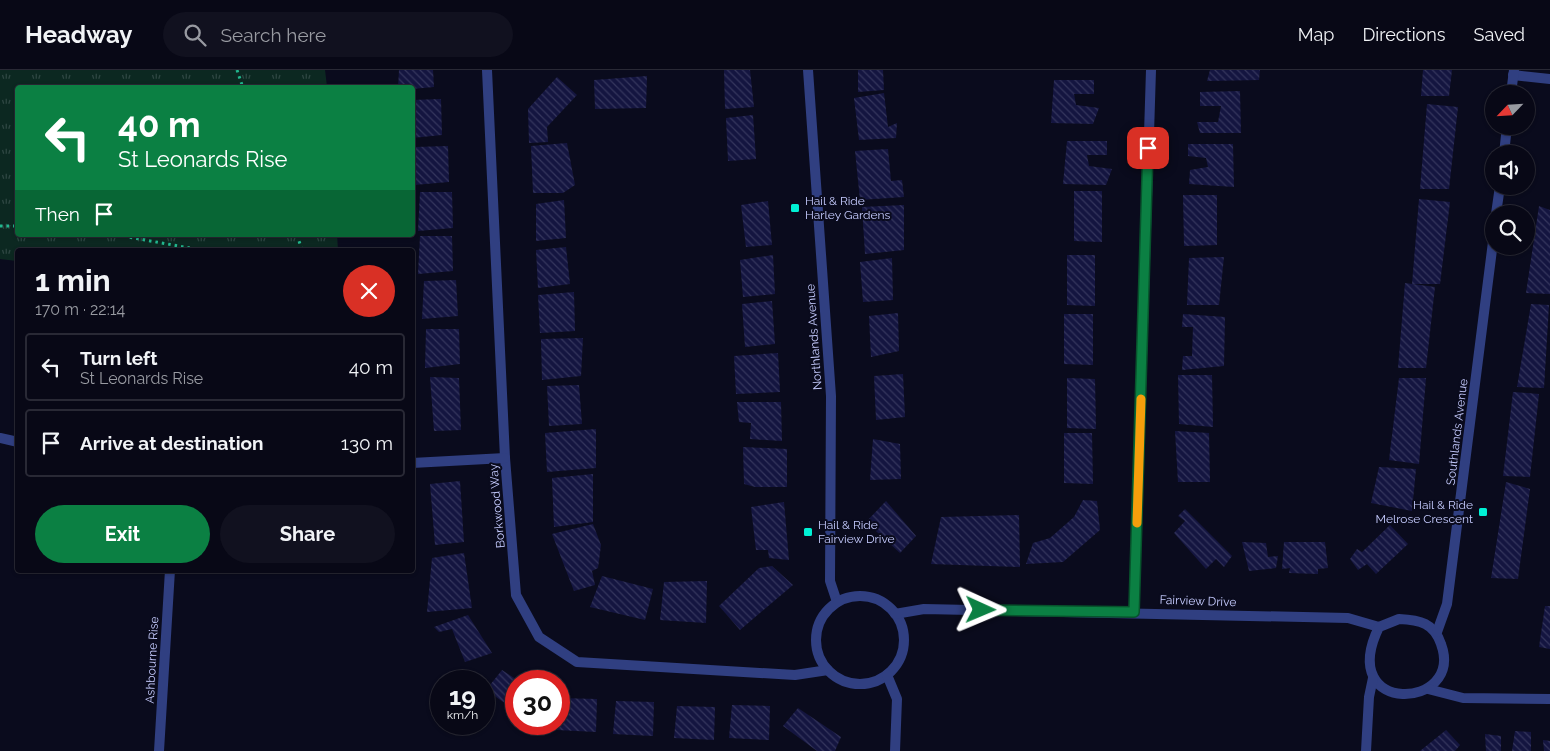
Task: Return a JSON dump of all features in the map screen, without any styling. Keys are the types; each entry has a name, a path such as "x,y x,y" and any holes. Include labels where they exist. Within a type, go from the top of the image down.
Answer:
{"street":[{"name":"Borkwood Way","path":"487,70 505,458 516,595 540,638 577,662 795,675 828,670"},
{"name":"Northlands Avenue","path":"808,70 831,396 830,581 837,602"},
{"path":"1134,612 1151,70"},
{"path":"1513,73 1550,79"},
{"name":"Southlands Avenue","path":"1437,632 1447,604 1491,255"},
{"path":"0,438 15,441"},
{"path":"415,462 505,458"},
{"name":"Ashbourne Rise","path":"159,751 170,573"},
{"path":"854,596 870,597 885,604 896,614 902,628 904,643 900,658 887,675 874,682 858,684 843,681 828,670 820,657 816,642 818,626 828,610 837,602 854,596"},
{"name":"Fairview Drive","path":"896,614 924,609 1134,612 1348,618 1379,627"},
{"path":"1366,751 1369,697 1373,678 1368,662 1370,644 1379,627 1399,619 1421,620 1437,632 1444,652 1441,674 1428,689 1407,696 1388,691 1373,678"},
{"path":"887,675 897,699 895,751"},
{"path":"1428,689 1462,698 1550,699"}],"path":[{"path":"236,70 242,85"},
{"path":"0,226 15,226"},
{"path":"128,237 190,248"}],"green space":[{"path":"0,70 325,70 327,85 15,85 15,237 337,237 338,248 15,248 15,261 0,259"}],"building":[{"path":"399,70 433,70 434,87 415,89 415,85 398,85"},
{"path":"724,70 750,70 754,107 725,109"},
{"path":"858,70 883,70 884,90 858,92"},
{"path":"1210,70 1260,70 1259,80 1207,81"},
{"path":"1423,70 1452,70 1449,96 1421,96"},
{"path":"647,76 646,108 595,109 594,80"},
{"path":"557,77 577,95 547,127 548,142 529,143 528,109"},
{"path":"1054,80 1094,80 1094,94 1074,94 1076,105 1099,108 1093,124 1051,123"},
{"path":"1240,91 1241,133 1200,133 1197,122 1218,122 1221,106 1200,106 1200,92"},
{"path":"884,93 888,127 897,123 896,138 859,140 854,98"},
{"path":"441,99 442,135 415,138 415,100"},
{"path":"1427,104 1458,107 1449,189 1420,189"},
{"path":"753,115 756,159 728,161 726,118"},
{"path":"1067,141 1107,141 1107,155 1087,155 1089,166 1112,169 1106,185 1063,184"},
{"path":"567,143 575,185 563,193 533,193 531,146"},
{"path":"1188,144 1233,144 1234,187 1189,184 1190,170 1208,167 1206,158 1188,156"},
{"path":"448,146 449,182 415,185 415,147"},
{"path":"888,149 891,181 902,180 904,197 860,200 855,151"},
{"path":"1074,191 1102,191 1102,242 1074,241"},
{"path":"420,192 452,192 453,228 418,231"},
{"path":"1183,195 1217,195 1217,245 1184,246"},
{"path":"1419,199 1450,202 1440,284 1412,284"},
{"path":"564,200 566,238 536,241 536,204"},
{"path":"768,201 772,245 746,247 741,205"},
{"path":"904,205 904,250 865,254 862,207"},
{"path":"1539,206 1550,210 1550,294 1526,293 1532,255 1535,255 1535,233"},
{"path":"420,236 452,236 453,271 418,274"},
{"path":"566,247 570,284 538,288 536,250"},
{"path":"773,255 775,294 743,297 740,260"},
{"path":"1067,255 1095,255 1095,306 1067,305"},
{"path":"1224,257 1219,305 1187,305 1189,258"},
{"path":"892,258 893,300 863,302 860,262"},
{"path":"456,280 458,316 422,319 424,281"},
{"path":"1405,283 1435,287 1426,368 1398,368"},
{"path":"574,292 575,331 540,333 538,295"},
{"path":"772,301 775,344 745,347 742,304"},
{"path":"1531,304 1549,305 1544,388 1517,387"},
{"path":"898,313 899,351 871,357 869,316"},
{"path":"1064,314 1093,314 1093,365 1064,364"},
{"path":"1183,314 1225,317 1224,366 1182,370 1183,356 1192,356 1193,327 1182,327"},
{"path":"426,329 459,329 460,364 425,368"},
{"path":"583,338 581,376 542,380 541,339"},
{"path":"778,353 780,392 736,394 734,356"},
{"path":"903,374 905,417 876,420 874,376"},
{"path":"1178,375 1212,375 1213,427 1179,424"},
{"path":"430,377 459,378 461,430 434,431"},
{"path":"1067,378 1095,379 1096,429 1067,428"},
{"path":"1399,378 1426,378 1419,464 1389,460"},
{"path":"579,385 582,424 549,426 547,386"},
{"path":"1513,392 1539,394 1530,477 1503,476"},
{"path":"737,402 781,402 782,441 750,439 751,423 739,422"},
{"path":"596,429 596,468 547,472 545,433"},
{"path":"1175,431 1209,433 1210,482 1178,482"},
{"path":"1064,433 1092,433 1093,484 1064,483"},
{"path":"873,439 900,444 901,479 870,480"},
{"path":"743,447 787,449 787,487 755,487 744,484"},
{"path":"1379,467 1416,469 1412,511 1371,503"},
{"path":"593,474 593,522 554,527 552,478"},
{"path":"460,481 464,542 435,545 430,484"},
{"path":"1506,482 1530,489 1518,579 1491,578"},
{"path":"1083,500 1097,501 1100,530 1063,562 1026,564 1033,543 1050,538 1074,517"},
{"path":"886,501 916,536 900,553 866,522"},
{"path":"784,502 789,560 769,558 768,550 756,550 751,507"},
{"path":"1185,509 1232,556 1224,567 1216,559 1206,569 1174,533 1185,521 1178,516"},
{"path":"1019,515 1020,567 931,564 941,517"},
{"path":"593,524 601,545 598,568 592,571 595,585 574,591 552,534"},
{"path":"1390,525 1408,544 1376,574 1367,564 1358,570 1350,559 1357,549 1362,552"},
{"path":"1242,542 1266,543 1268,557 1278,556 1276,568 1249,571"},
{"path":"1284,542 1325,542 1328,568 1318,569 1318,574 1289,573 1290,568 1282,569"},
{"path":"464,553 472,608 427,612 432,558"},
{"path":"772,566 793,585 740,630 719,606 759,568"},
{"path":"602,576 653,589 645,620 590,607"},
{"path":"707,581 706,623 660,620 664,582"},
{"path":"1545,606 1550,606 1550,649 1539,647"},
{"path":"468,615 492,653 465,662 452,629 439,632 434,627"},
{"path":"502,670 505,672 505,703 495,696 495,679"},
{"path":"570,698 597,699 596,732 570,731"},
{"path":"616,701 654,702 653,736 613,734"},
{"path":"732,705 770,706 769,740 729,738"},
{"path":"677,706 715,707 714,740 674,738"},
{"path":"798,708 841,737 835,751 817,751 783,726"},
{"path":"1446,730 1460,745 1455,751 1420,751"},
{"path":"1515,731 1531,732 1531,751 1512,751"},
{"path":"1485,734 1501,736 1501,751 1486,751"},
{"path":"1543,740 1550,741 1550,751 1544,751"}],"slow traffic":[{"path":"1137,523 1141,399"}],"place":[{"name":"Hail & Ride Harley Gardens","path":"795,208"},
{"name":"Hail & Ride Melrose Crescent","path":"1483,512"},
{"name":"Hail & Ride Fairview Drive","path":"808,532"}],"route":[{"path":"981,610 1134,612 1148,148"}]}
